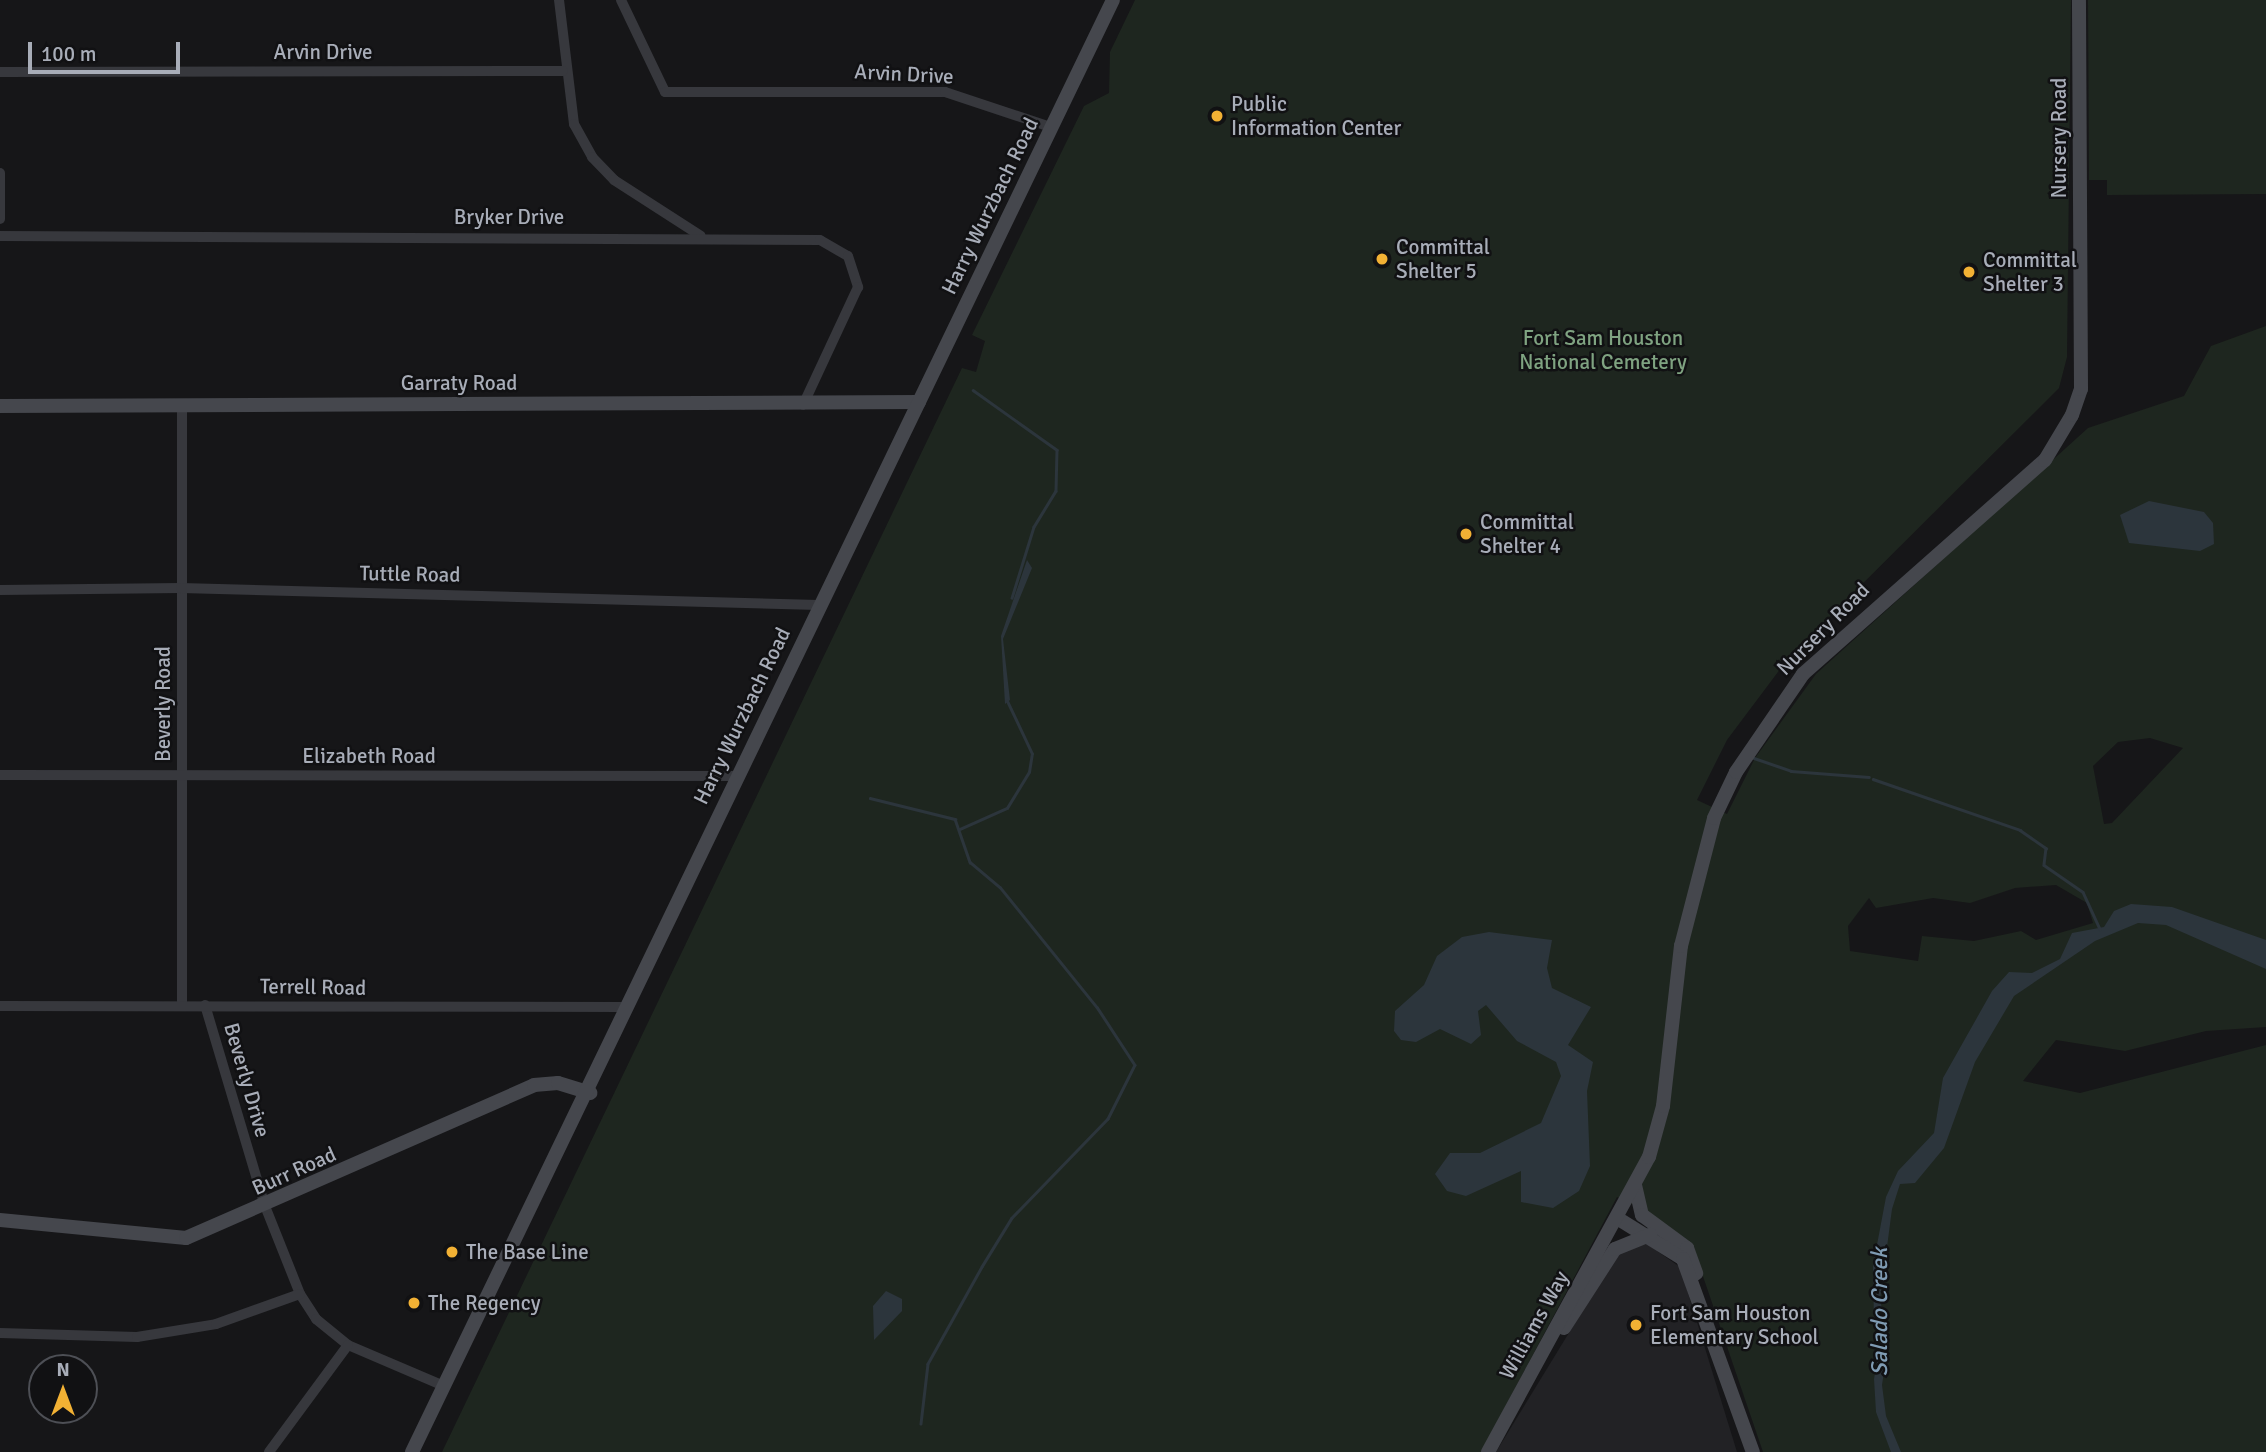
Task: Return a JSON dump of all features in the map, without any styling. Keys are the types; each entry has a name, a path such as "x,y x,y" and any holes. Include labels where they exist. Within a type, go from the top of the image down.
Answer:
{"street":[{"path":"559,0 563,71 574,124 592,157 614,180 701,237"},
{"name":"Arvin Drive","path":"621,0 665,92 945,92 1051,127"},
{"name":"Harry Wurzbach Road","path":"412,1452 591,1093 625,1007 1113,0"},
{"name":"Nursery Road","path":"1617,1218 1635,1185 1659,1127 1672,997 1698,869 1736,772 1803,674 2045,460 2072,415 2081,388 2079,0"},
{"name":"Arvin Drive","path":"0,72 563,71"},
{"path":"0,173 0,218"},
{"name":"Bryker Drive","path":"0,236 701,237 820,240 848,256 857,273 856,299 803,405"},
{"name":"Garraty Road","path":"0,406 803,405 919,402"},
{"name":"Beverly Road","path":"182,404 182,1003"},
{"name":"Tuttle Road","path":"0,590 181,588 819,605"},
{"name":"Elizabeth Road","path":"0,775 737,776"},
{"name":"Terrell Road","path":"0,1006 182,1003 625,1007"},
{"name":"Beverly Drive","path":"205,1005 265,1206 300,1294 316,1319 348,1345 444,1386"},
{"name":"Burr Road","path":"0,1220 174,1239 265,1206 534,1085 558,1083 591,1093"},
{"path":"1635,1185 1645,1219 1692,1255 1697,1289"},
{"path":"1617,1218 1677,1252 1697,1289 1753,1452"},
{"name":"Williams Way","path":"1488,1452 1617,1218"},
{"path":"1546,1347 1581,1306 1615,1249 1650,1235"},
{"path":"0,1332 137,1337 216,1324 300,1294"},
{"path":"269,1452 348,1345"}],"shaded area":[{"name":"Fort Sam Houston Elementary School","path":"1647,1244 1680,1267 1737,1452 1496,1452 1616,1256 1629,1246"}],"green space":[{"name":"Fort Sam Houston National Cemetery","path":"1135,0 2071,0 2067,357 2059,388 1790,656 1727,740 1697,800 1727,814 1755,758 1816,674 2088,428 2184,396 2211,346 2266,326 2266,1027 2206,1031 2125,1051 2056,1040 2023,1081 2080,1093 2266,1045 2266,1452 1763,1452 1694,1250 1646,1210 1617,1197 1481,1452 442,1452 962,368 976,372 985,341 972,335 1084,106 1109,93 1110,52","holes":["2150,738 2183,748 2112,823 2104,824 2093,766 2118,742","2056,885 2087,903 2093,923 2036,940 2021,931 1974,941 1922,936 1918,961 1850,951 1848,926 1869,898 1876,908 1933,898 1970,903 2015,888"]},
{"path":"2088,0 2266,0 2266,194 2107,195 2107,180 2089,180"}],"water":[{"path":"2149,501 2204,512 2213,523 2214,544 2200,551 2129,543 2120,515"},
{"path":"1027,560 1032,568 1003,639 1010,700 1005,704 1001,636"},
{"name":"Salado Creek","path":"2131,904 2172,907 2266,940 2266,969 2166,925 2138,923 2095,941 2014,996 1975,1062 1944,1148 1915,1183 1900,1184 1892,1209 1880,1300 1889,1338 1882,1385 1886,1416 1901,1452 1891,1452 1876,1412 1874,1379 1881,1338 1874,1323 1873,1266 1886,1197 1898,1171 1934,1133 1943,1078 1992,991 2009,972 2032,973 2060,959 2072,933 2104,927 2114,911"},
{"path":"1489,932 1552,940 1547,968 1552,988 1591,1007 1568,1045 1593,1062 1587,1091 1590,1166 1579,1191 1553,1208 1521,1202 1521,1171 1466,1196 1447,1191 1435,1174 1450,1153 1480,1153 1541,1123 1561,1076 1556,1062 1517,1041 1486,1005 1478,1011 1481,1035 1471,1044 1440,1029 1416,1042 1401,1040 1394,1031 1395,1011 1424,985 1437,956 1462,937"},
{"path":"886,1291 902,1299 902,1311 874,1340 873,1306"}],"waterway":[{"path":"973,390 1057,450 1056,491 1034,527 1012,598"},
{"path":"960,829 1007,808 1029,772 1032,754 1007,701"},
{"path":"1754,758 1791,771 1869,777"},
{"path":"1873,779 2020,830 2046,848 2044,865 2083,892 2100,929"},
{"path":"870,798 955,819 970,862 1000,887 1097,1007 1135,1065 1108,1119 1012,1218 982,1267 928,1364 921,1424"}],"place":[{"name":"Public Information Center","path":"1217,116"},
{"name":"Committal Shelter 5","path":"1382,259"},
{"name":"Committal Shelter 3","path":"1969,272"},
{"name":"Committal Shelter 4","path":"1466,534"},
{"name":"The Base Line","path":"452,1252"},
{"name":"The Regency","path":"414,1303"},
{"name":"Fort Sam Houston Elementary School","path":"1636,1325"}]}
